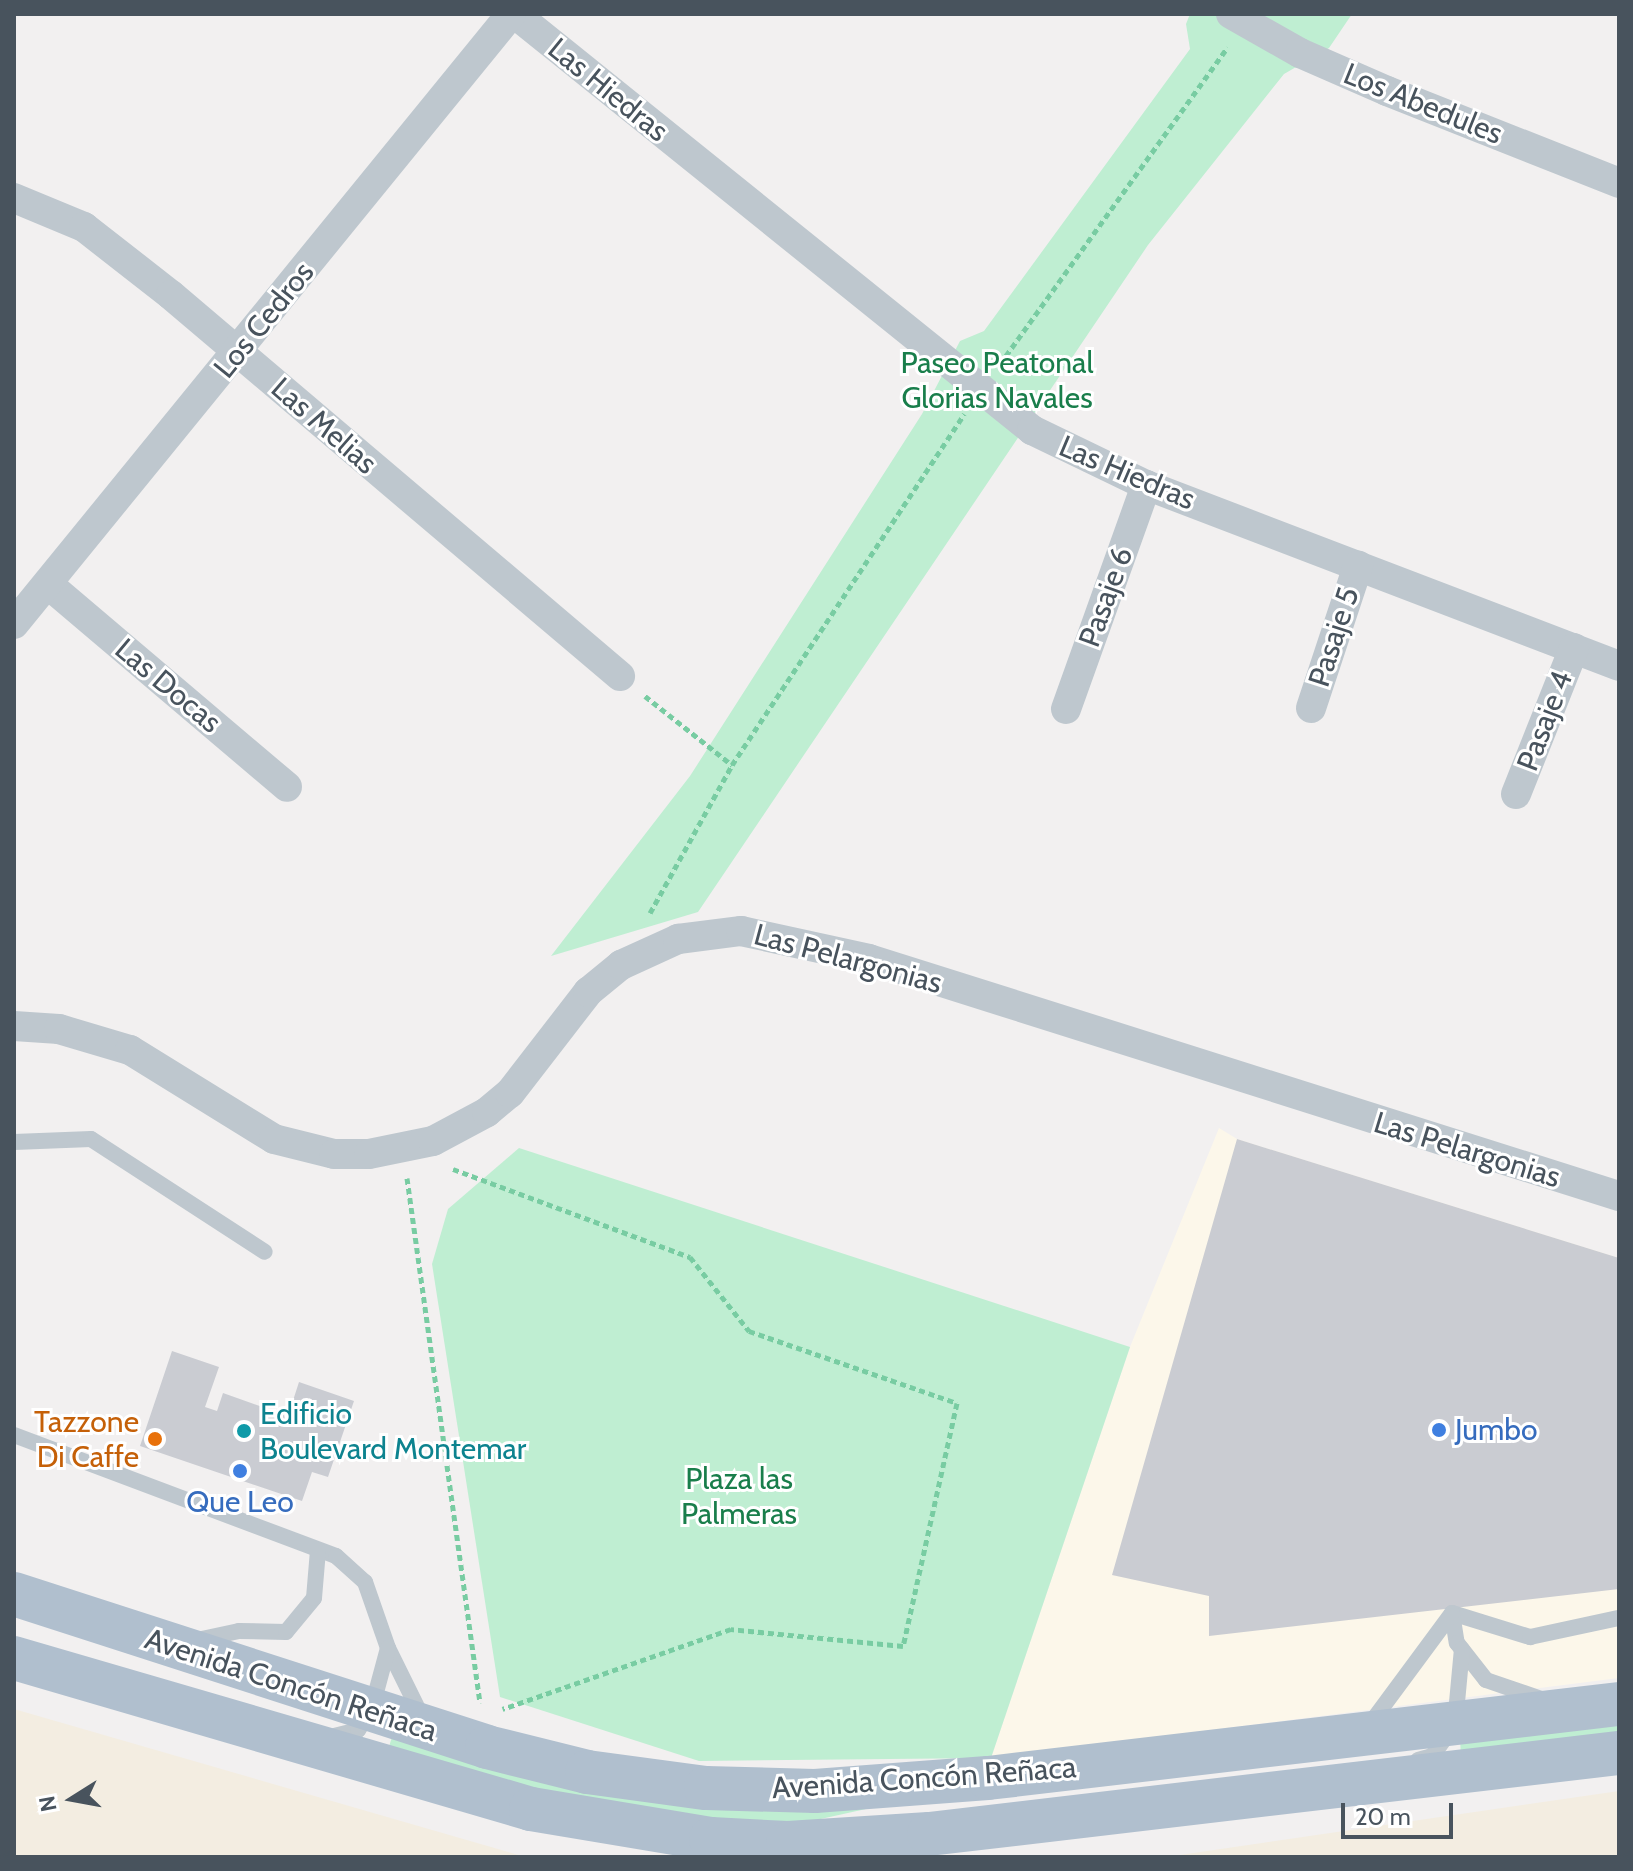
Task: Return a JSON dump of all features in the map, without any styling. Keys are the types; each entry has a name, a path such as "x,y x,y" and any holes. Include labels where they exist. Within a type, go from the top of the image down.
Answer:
{"main road":[{"name":"Avenida Concón Reñaca","path":"14,1594 428,1729 484,1732 617,1776 706,1788 815,1791 988,1778 1619,1704"},
{"name":"Avenida Concón Reñaca","path":"14,1658 297,1744 531,1809 636,1829 788,1843 1004,1827 1619,1753"}],"street":[{"name":"Los Cedros","path":"14,624 513,14"},
{"name":"Las Hiedras","path":"513,14 979,392 1032,430 1146,485 1619,666"},
{"name":"Los Abedules","path":"1238,19 1373,85 1619,183"},
{"name":"Las Melias","path":"14,198 84,227 238,352 620,676"},
{"name":"Pasaje 6","path":"1066,709 1146,485"},
{"name":"Pasaje 5","path":"1311,708 1358,566"},
{"name":"Las Docas","path":"49,585 287,787"},
{"name":"Pasaje 4","path":"1516,794 1574,648"},
{"name":"Las Pelargonias","path":"14,1026 59,1029 130,1050 249,1128 300,1148 346,1154 403,1150 461,1129 510,1093 588,992 621,965 694,937 741,931 869,959 1619,1196"}],"lane":[{"path":"14,1142 91,1139 265,1252"},
{"path":"14,1435 336,1556 365,1582 388,1648 428,1729"},
{"path":"171,1646 239,1631 286,1632 314,1598 318,1550"},
{"path":"1452,1613 1530,1637 1619,1618"},
{"path":"1296,1792 1432,1756 1455,1724 1462,1649 1452,1613"},
{"path":"1363,1734 1452,1613"},
{"path":"297,1744 358,1730 371,1711 388,1648"},
{"path":"1462,1649 1486,1680 1571,1710"}],"path":[{"path":"621,965 732,765 979,392 1238,19"},
{"path":"620,676 732,765"},
{"path":"403,1150 690,1257 749,1331 957,1403 903,1646 731,1629 484,1732 403,1150"}],"shaded area":[{"path":"1219,1128 1237,1139 1619,1258 1619,1678 991,1758 1130,1347"}],"green space":[{"name":"Paseo Peatonal Glorias Navales","path":"1190,14 1352,14 1329,48 1284,74 1148,245 698,912 551,956 690,776 922,414 960,341 984,331 1190,49 1186,24"},
{"name":"Plaza las Palmeras","path":"519,1148 1130,1347 991,1758 699,1761 500,1697 432,1264 448,1209"},
{"path":"1619,1719 1619,1738 1461,1757 1460,1738"},
{"path":"392,1737 875,1807 807,1822 716,1821 529,1790 388,1750"}],"sand":[{"path":"14,1709 522,1856 532,1857 14,1857"},
{"path":"1619,1791 1619,1857 1165,1857 1173,1856"}],"building":[{"path":"1237,1139 1619,1258 1619,1589 1209,1636 1209,1596 1112,1575"},
{"name":"Edificio Boulevard Montemar","path":"172,1351 219,1367 205,1407 217,1411 223,1393 288,1416 299,1382 354,1401 328,1477 312,1472 302,1501 140,1446"}],"place":[{"name":"Jumbo","path":"1439,1430"},
{"name":"Edificio Boulevard Montemar","path":"244,1431"},
{"name":"Tazzone Di Caffe","path":"155,1439"},
{"name":"Que Leo","path":"240,1471"}]}
